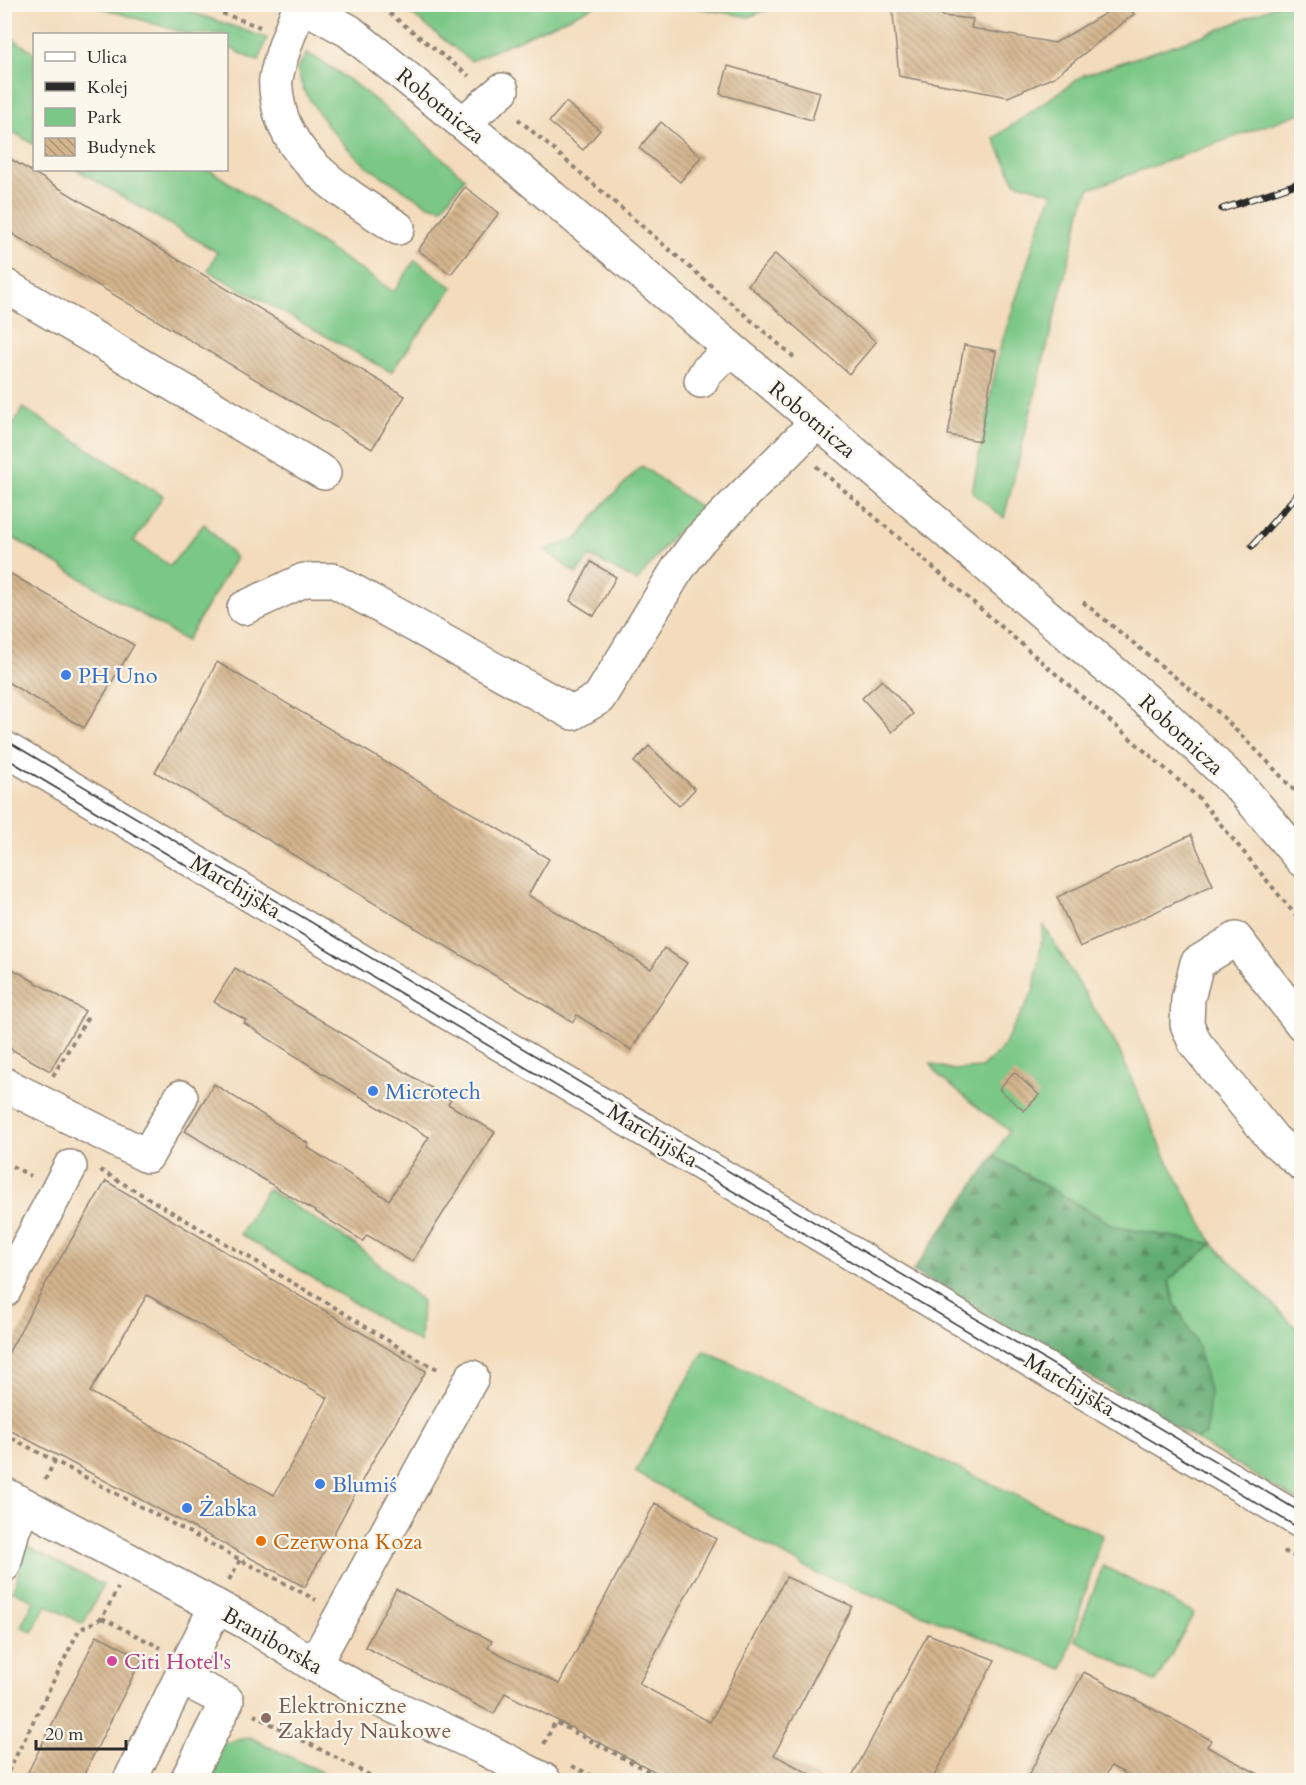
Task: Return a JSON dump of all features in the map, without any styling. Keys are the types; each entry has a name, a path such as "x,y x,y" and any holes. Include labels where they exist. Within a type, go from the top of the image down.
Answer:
{"street":[{"path":"300,4 275,81 279,109 286,132 307,159 326,177 358,202 398,228"},
{"name":"Robotnicza","path":"300,4 349,31 463,123 1166,717 1243,790 1302,860"},
{"path":"463,123 498,94"},
{"path":"4,285 324,473"},
{"path":"701,381 706,372 731,350"},
{"path":"244,608 304,579 333,579 573,713 599,698 677,570 699,540 816,423"},
{"name":"Marchijska","path":"4,748 1302,1522"},
{"path":"1302,1024 1236,939 1197,963 1188,999 1187,1024 1195,1043 1275,1140 1302,1164"},
{"path":"4,1084 147,1156 181,1097"},
{"path":"4,1291 70,1167"},
{"path":"314,1665 458,1374"},
{"path":"4,1565 24,1494"},
{"name":"Braniborska","path":"24,1494 222,1595 246,1622 314,1665 384,1702 494,1739 542,1765"},
{"path":"130,1780 174,1665 222,1595"},
{"path":"174,1665 227,1701 187,1780"}],"path":[{"path":"197,4 288,38"},
{"path":"374,4 498,94 805,366"},
{"path":"1083,602 1218,712 1302,799"},
{"path":"53,1076 87,1018 83,1016"},
{"path":"92,1127 93,1166 325,1301 421,1361 458,1374"},
{"path":"4,1434 319,1601"},
{"path":"24,1494 58,1455"},
{"path":"222,1595 240,1560"},
{"path":"4,1780 79,1630 102,1618 119,1586"},
{"path":"102,1618 174,1665"},
{"path":"227,1701 379,1780"},
{"path":"542,1765 555,1722 665,1780"}],"green space":[{"path":"1279,4 1301,5 1301,113 1089,189 1082,207 1004,518 972,492 999,352 1040,224 1053,193 1015,182 994,138 1084,75 1216,31"},
{"path":"92,5 171,5 267,38 259,61 228,47 228,33 185,33"},
{"path":"400,5 597,5 471,61"},
{"path":"682,5 779,5 749,17"},
{"path":"5,33 33,52 33,144 5,127"},
{"path":"307,53 369,95 465,178 442,208 428,205 369,168 326,124 304,91 297,69"},
{"path":"79,171 212,171 394,292 415,260 453,288 391,372 208,271 217,252"},
{"path":"23,408 163,496 134,541 170,566 204,524 236,558 186,641 5,533 5,438"},
{"path":"642,466 705,511 676,532 637,581 590,556 576,574 545,550 578,538 603,505"},
{"path":"1044,926 1118,1048 1166,1158 1213,1244 1116,1227 994,1156 1009,1131 938,1075 931,1064 953,1070 981,1068 1000,1051 1034,990"},
{"path":"994,1156 1116,1227 1213,1244 1169,1280 1174,1301 1198,1347 1210,1395 1206,1435 1195,1439 913,1271"},
{"path":"267,1189 356,1245 422,1301 420,1343 240,1234"},
{"path":"1213,1244 1301,1333 1301,1503 1195,1439 1198,1347 1174,1301 1169,1280"},
{"path":"704,1351 1102,1535 1063,1669 818,1574 635,1472"},
{"path":"22,1544 103,1585 83,1624 46,1605 32,1632 21,1626 34,1601 12,1590 17,1580"},
{"path":"1103,1566 1194,1613 1156,1682 1075,1640"},
{"path":"250,1737 337,1780 202,1780 220,1744"}],"building":[{"path":"892,4 939,4 942,16 973,19 971,28 1055,43 1121,4 1127,4 1134,14 1054,77 1008,97 899,76"},
{"path":"728,66 820,92 812,120 720,94"},
{"path":"566,102 600,130 583,150 549,122"},
{"path":"661,122 701,157 680,182 639,148"},
{"path":"4,155 405,396 372,449 4,229"},
{"path":"465,187 499,213 451,274 418,250"},
{"path":"775,254 876,342 849,374 748,285"},
{"path":"964,345 996,351 980,441 948,435"},
{"path":"591,562 616,577 594,616 570,601"},
{"path":"4,570 134,645 84,728 4,680"},
{"path":"217,662 549,859 528,895 651,969 664,948 687,963 631,1050 577,1015 573,1022 155,772"},
{"path":"882,680 913,714 892,732 862,698"},
{"path":"649,746 695,789 679,806 634,762"},
{"path":"1191,835 1213,885 1080,947 1057,897"},
{"path":"4,964 85,1011 50,1071 4,1045"},
{"path":"235,968 451,1100 448,1104 495,1132 412,1262 367,1235 363,1241 185,1131 214,1084 309,1144 307,1147 389,1200 429,1137 336,1082 244,1023 246,1020 214,1002"},
{"path":"1014,1072 1039,1095 1024,1111 999,1089"},
{"path":"106,1181 426,1371 371,1464 305,1587 4,1427 4,1361 51,1274","holes":["147,1295 328,1398 274,1495 90,1392"]},
{"path":"655,1503 716,1539 639,1684 710,1722 786,1577 852,1606 774,1755 822,1780 671,1780 505,1693 494,1714 365,1647 396,1589 492,1641 488,1648 559,1684"},
{"path":"928,1634 995,1660 932,1780 850,1780"},
{"path":"97,1635 142,1658 81,1780 24,1780"},
{"path":"1084,1672 1211,1740 1207,1747 1270,1780 1138,1780 1111,1766 1104,1780 1026,1780"}],"tram line":[{"path":"4,739 1302,1513"},
{"path":"4,757 1302,1530"}],"railway":[{"path":"1222,209 1302,182"},
{"path":"1252,546 1302,489"}],"place":[{"name":"PH Uno","path":"66,675"},
{"name":"Microtech","path":"373,1091"},
{"name":"Blumiś","path":"320,1484"},
{"name":"Żabka","path":"187,1508"},
{"name":"Czerwona Koza","path":"261,1541"},
{"name":"Citi Hotel's","path":"112,1661"},
{"name":"Elektroniczne Zakłady Naukowe","path":"266,1718"}]}
